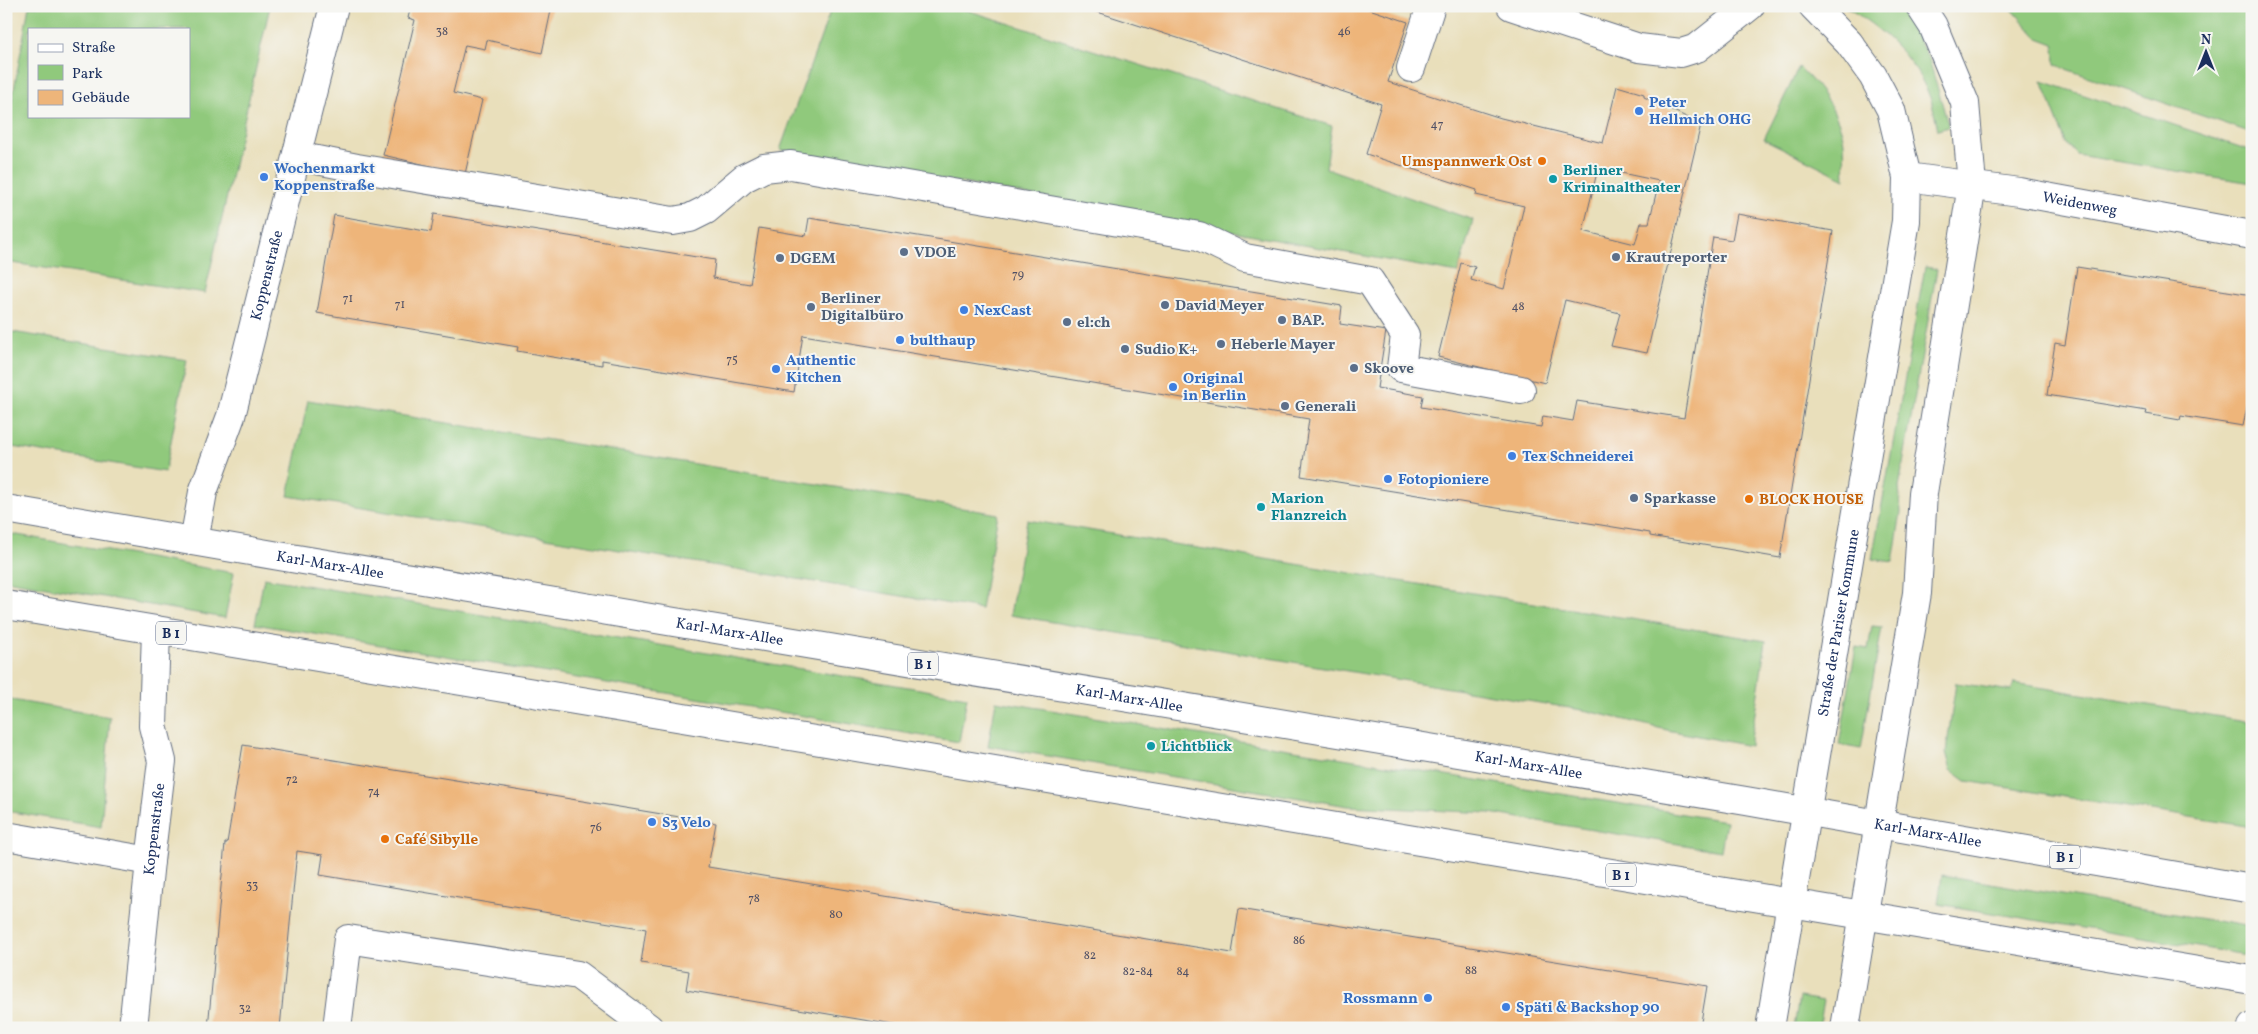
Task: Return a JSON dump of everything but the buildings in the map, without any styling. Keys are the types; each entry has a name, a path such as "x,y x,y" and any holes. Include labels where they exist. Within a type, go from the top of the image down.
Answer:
{"main road":[{"name":"Koppenstraße","path":"194,541 203,492 231,416 334,6"},
{"path":"1411,68 1431,6"},
{"path":"1511,6 1638,48 1681,53 1697,48 1750,6"},
{"name":"Straße der Pariser Kommune","path":"1770,1028 1906,221 1907,178 1891,110 1873,76 1849,43 1813,6"},
{"path":"1845,1028 1917,593 1923,493 1972,185 1965,103 1933,26 1920,6"},
{"path":"297,156 673,222 690,218 706,210 751,175 764,168 791,164 1199,236 1245,258 1370,281 1406,335 1401,368 1521,390"},
{"name":"Weidenweg","path":"1907,178 1972,185 2252,235"},
{"name":"Karl-Marx-Allee","path":"6,509 1806,812 2252,889"},
{"name":"B 1","path":"6,605 2252,980"},
{"name":"Koppenstraße","path":"133,1028 162,761 153,726 156,630"},
{"path":"6,836 150,861"},
{"path":"337,1028 348,938 578,975 649,1028"}],"green space":[{"path":"29,6 270,6 205,293 6,262 6,134"},
{"path":"832,6 954,6 1332,126 1326,168 1473,220 1458,273 780,150"},
{"path":"1844,6 1897,6 1914,31 1929,59 1949,127 1938,130 1931,100 1924,85 1916,71 1896,46 1871,24"},
{"path":"2009,6 2252,6 2252,133 2055,64 2054,44 2038,38"},
{"path":"1799,67 1814,83 1834,111 1844,143 1845,179 1764,139"},
{"path":"2042,81 2252,151 2252,183 2077,155 2066,143"},
{"path":"1925,267 1937,269 1899,487 1901,512 1893,562 1872,559"},
{"path":"6,331 187,360 165,472 6,446"},
{"path":"308,400 998,514 981,609 288,496"},
{"path":"1027,520 1766,641 1750,746 1667,730 1588,711 1010,615"},
{"path":"6,533 234,573 225,618 6,580"},
{"path":"264,578 967,697 959,742 255,624"},
{"path":"1872,626 1882,627 1861,749 1839,745 1856,647 1868,649"},
{"path":"1956,683 2012,691 2014,683 2252,722 2252,827 1966,781 1951,770 1946,752"},
{"path":"6,699 110,717 101,827 6,811"},
{"path":"996,701 1726,821 1721,851 1489,813 1348,806 988,746"},
{"path":"1942,875 2252,927 2252,956 1938,904"},
{"path":"1799,997 1824,1001 1819,1028 1794,1028"}],"place":[{"name":"Peter Hellmich OHG","path":"1639,111"},
{"name":"Umspannwerk Ost","path":"1542,161"},
{"name":"Wochenmarkt Koppenstraße","path":"264,177"},
{"name":"Berliner Kriminaltheater","path":"1553,179"},
{"name":"VDOE","path":"904,252"},
{"name":"Krautreporter","path":"1616,257"},
{"name":"DGEM","path":"780,258"},
{"name":"David Meyer","path":"1165,305"},
{"name":"Berliner Digitalbüro","path":"811,307"},
{"name":"NexCast","path":"964,310"},
{"name":"BAP.","path":"1282,320"},
{"name":"el:ch","path":"1067,322"},
{"name":"bulthaup","path":"900,340"},
{"name":"Heberle Mayer","path":"1221,344"},
{"name":"Sudio K+","path":"1125,349"},
{"name":"Skoove","path":"1354,368"},
{"name":"Authentic Kitchen","path":"776,369"},
{"name":"Original in Berlin","path":"1173,387"},
{"name":"Generali","path":"1285,406"},
{"name":"Tex Schneiderei","path":"1512,456"},
{"name":"Fotopioniere","path":"1388,479"},
{"name":"Sparkasse","path":"1634,498"},
{"name":"BLOCK HOUSE","path":"1749,499"},
{"name":"Marion Flanzreich","path":"1261,507"},
{"name":"Lichtblick","path":"1151,746"},
{"name":"S3 Velo","path":"652,822"},
{"name":"Café Sibylle","path":"385,839"},
{"name":"Rossmann","path":"1428,998"},
{"name":"Späti & Backshop 90","path":"1506,1007"}]}
